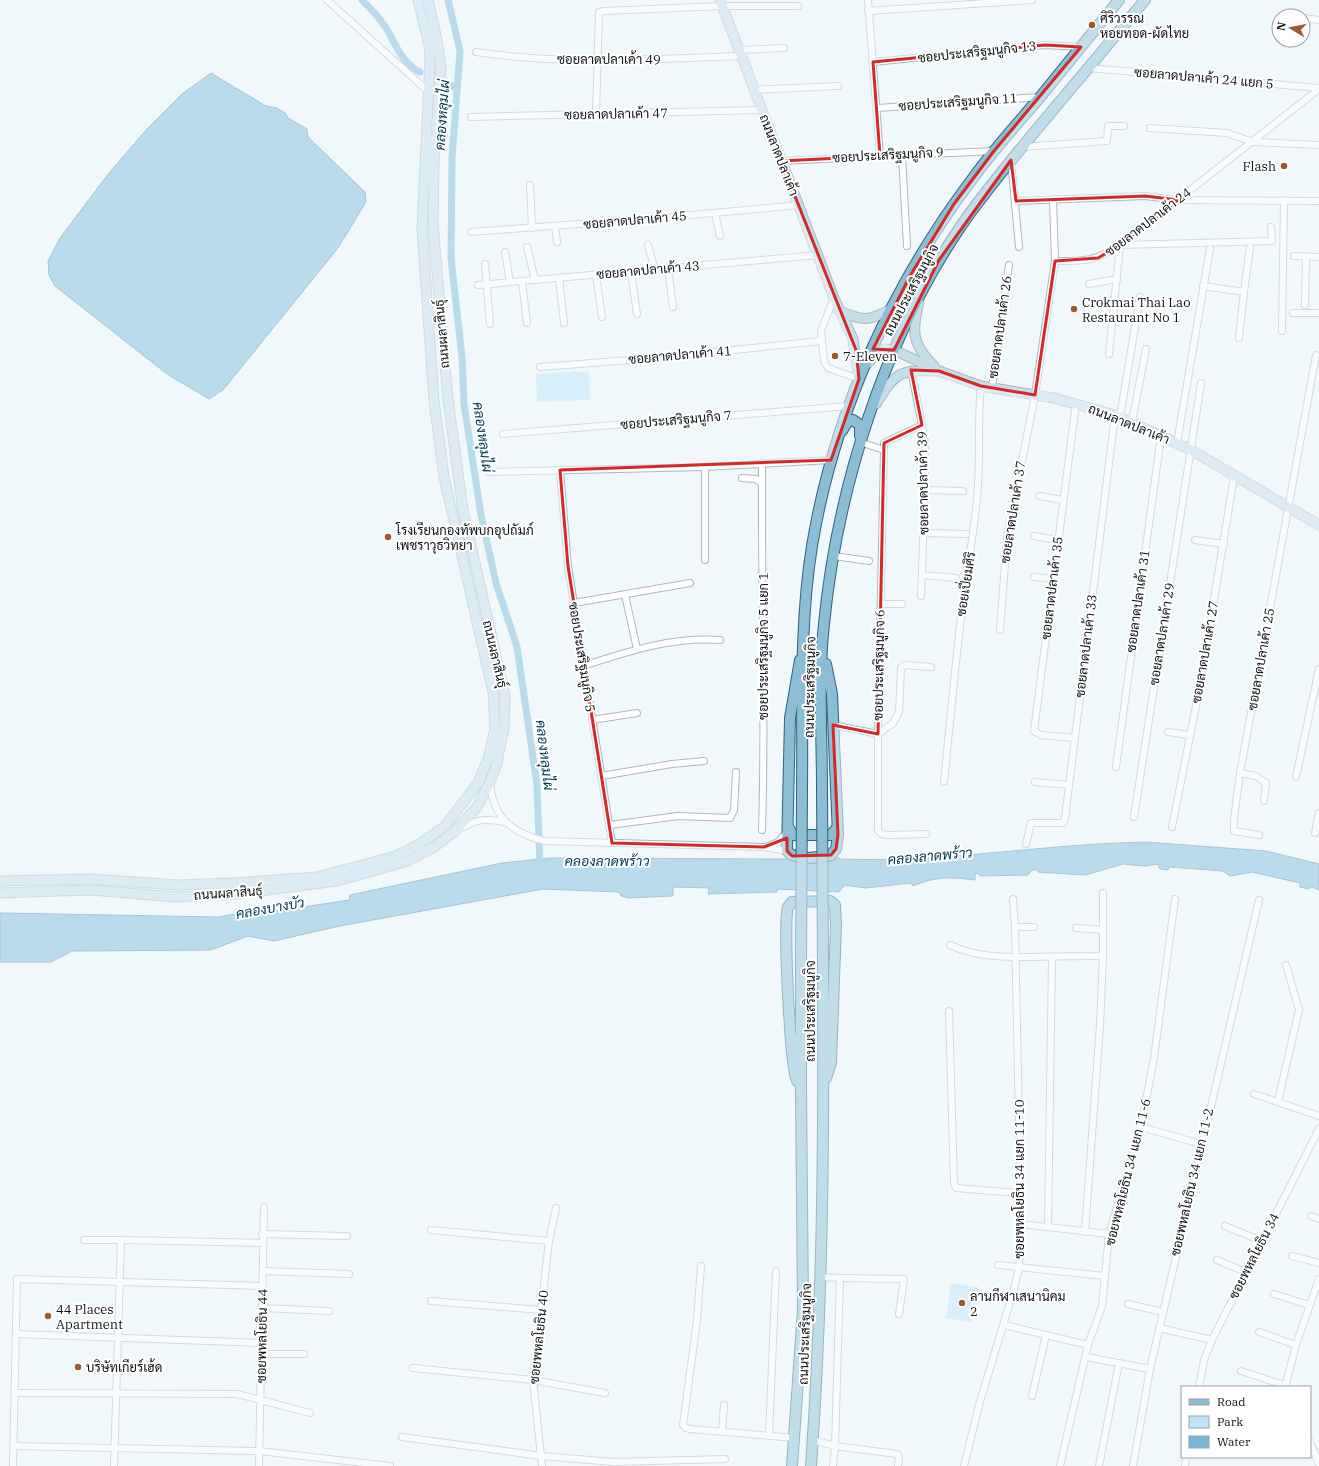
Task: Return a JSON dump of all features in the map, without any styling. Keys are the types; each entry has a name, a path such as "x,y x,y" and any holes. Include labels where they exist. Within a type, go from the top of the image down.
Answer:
{"main road":[{"name":"ถนนผลาสินธุ์","path":"0,881 32,879 91,879 177,885 236,883 317,877 396,856 420,844 445,826 478,783 488,759 495,729 493,692 444,477 434,401 422,228 424,152 429,92 429,45 418,0"},
{"name":"ถนนผลาสินธุ์","path":"0,893 91,890 176,897 237,894 330,882 386,869 408,861 434,847 454,832 477,807 490,782 496,767 504,728 505,695 463,510 448,399 433,224 434,161 441,67 438,40 428,0"},
{"name":"ถนนประเสริฐมนูกิจ","path":"792,1466 803,1309 801,1086 804,647 806,602 812,547 832,457 848,406 861,375 893,308 931,240 954,204 994,150 1040,97 1118,0"},
{"name":"ถนนประเสริฐมนูกิจ","path":"811,1466 819,1356 824,1086 822,647 826,601 834,556 854,468 868,416 894,350 939,260 961,226 1011,160 1145,0"},
{"name":"ถนนลาดปลาเค้า","path":"721,3 839,311 853,340 861,375"},
{"path":"921,294 914,324 916,344 923,354 940,371"},
{"path":"839,311 853,316 869,319 893,308"},
{"path":"861,375 878,352 884,349 894,350"},
{"name":"ถนนลาดปลาเค้า","path":"894,350 940,371 981,386 1076,403 1118,416 1191,450 1234,477 1319,525"},
{"path":"868,416 898,375 911,370 940,371"},
{"path":"832,457 846,423 850,420 858,422 860,429 854,468"},
{"path":"804,647 797,672 790,718 787,851 792,856 797,858 832,855 836,849 837,828 832,694 822,647"},
{"path":"788,829 793,835 831,835 837,828"},
{"path":"32,879 33,892"},
{"path":"801,1086 796,1080 793,1068 789,1011 788,906 792,902 830,901 835,905 836,925 831,1064 824,1086"}],"street":[{"path":"327,0 429,92"},
{"path":"868,0 880,156"},
{"path":"868,11 1032,0"},
{"path":"596,115 599,12 721,3 798,6"},
{"name":"ซอยประเสริฐมนูกิจ 13","path":"873,62 1045,45 1081,47"},
{"name":"ซอยลาดปลาเค้า 49","path":"476,52 510,57 597,62 740,53 784,48"},
{"name":"ซอยลาดปลาเค้า 24 แยก 5","path":"1089,68 1319,89"},
{"path":"754,90 838,86"},
{"name":"ซอยลาดปลาเค้า 24","path":"1055,262 1088,261 1098,258 1120,245 1319,89"},
{"name":"ซอยประเสริฐมนูกิจ 11","path":"877,108 1040,97"},
{"name":"ซอยลาดปลาเค้า 47","path":"471,117 762,110"},
{"path":"1022,147 1107,141 1108,126 1124,126"},
{"path":"1150,128 1227,134 1253,142 1319,145"},
{"name":"ซอยประเสริฐมนูกิจ 9","path":"781,161 902,156 994,150"},
{"path":"902,156 907,246"},
{"path":"1011,160 1016,201 1019,247"},
{"path":"530,185 532,228"},
{"path":"1016,201 1145,196 1178,200 1319,201"},
{"path":"1035,395 1055,262 1053,199"},
{"path":"1282,331 1284,200"},
{"name":"ซอยลาดปลาเค้า 45","path":"471,232 798,205"},
{"path":"715,213 720,236"},
{"path":"555,226 557,242"},
{"path":"1110,354 1120,245 1272,241 1271,226"},
{"path":"648,245 655,270"},
{"path":"527,247 535,280"},
{"path":"1239,338 1250,248"},
{"path":"1177,443 1210,249"},
{"path":"505,252 510,282"},
{"name":"ซอยลาดปลาเค้า 43","path":"478,285 818,255"},
{"path":"1294,256 1319,257"},
{"path":"1305,305 1306,257"},
{"path":"485,264 490,324"},
{"name":"ซอยลาดปลาเค้า 26","path":"992,388 1009,265"},
{"path":"668,269 673,307"},
{"path":"631,272 637,314"},
{"path":"596,275 602,317"},
{"path":"559,278 564,323"},
{"path":"1089,284 1117,279"},
{"path":"522,282 527,323"},
{"path":"1203,286 1244,292"},
{"name":"ซอยลาดปลาเค้า 33","path":"1026,844 1031,823 1063,823 1070,786 1074,738 1118,416 1140,297"},
{"path":"834,298 823,324 821,341 825,365 828,368 861,375"},
{"path":"1293,314 1319,313"},
{"name":"ซอยลาดปลาเค้า 41","path":"540,367 656,358 821,341"},
{"path":"1132,422 1146,349"},
{"name":"ซอยลาดปลาเค้า 25","path":"1258,835 1234,831 1232,827 1236,810 1240,773 1316,355"},
{"name":"ซอยลาดปลาเค้า 39","path":"911,370 925,440 922,596"},
{"name":"ซอยลาดปลาเค้า 29","path":"1134,817 1201,383"},
{"name":"ซอยเปี่ยมศิริ","path":"944,781 961,614 973,542 977,503 978,421 981,386"},
{"name":"ซอยลาดปลาเค้า 37","path":"1000,630 1007,536 1035,395"},
{"name":"ซอยลาดปลาเค้า 35","path":"1074,738 1041,735 1034,731 1076,403"},
{"name":"ซอยประเสริฐมนูกิจ 7","path":"503,434 848,406"},
{"path":"860,442 884,450 884,443 922,425"},
{"name":"ซอยลาดปลาเค้า 31","path":"1116,767 1161,436"},
{"name":"ซอยประเสริฐมนูกิจ 6","path":"884,450 878,734 878,831 882,834 888,835 926,834"},
{"path":"489,472 705,467 832,457"},
{"name":"ซอยประเสริฐมนูกิจ 5 แยก 1","path":"762,463 764,760 762,830"},
{"path":"705,467 705,560"},
{"name":"ซอยประเสริฐมนูกิจ 5","path":"560,470 566,552 612,842"},
{"name":"ซอยลาดปลาเค้า 27","path":"1172,827 1224,544 1234,477"},
{"path":"742,478 756,479 762,483"},
{"path":"925,490 963,491"},
{"path":"1039,496 1063,500"},
{"path":"924,533 966,534"},
{"path":"1034,536 1058,540"},
{"path":"1195,540 1224,544"},
{"path":"834,556 868,561"},
{"path":"923,575 956,578"},
{"path":"1034,577 1053,580"},
{"path":"574,603 626,595 690,582"},
{"path":"626,595 636,649"},
{"path":"881,604 902,604"},
{"path":"583,666 636,649 680,640 720,640"},
{"path":"833,725 878,734 896,719 899,712 901,668 905,665 931,667"},
{"path":"1296,777 1319,669"},
{"path":"592,720 638,713"},
{"path":"1168,732 1190,735"},
{"path":"601,776 704,760"},
{"path":"610,825 678,816 730,818 734,810 736,772"},
{"path":"1240,773 1256,776 1266,783 1264,801"},
{"path":"490,782 494,807 505,822"},
{"path":"1035,782 1070,786"},
{"path":"1315,834 1319,813"},
{"path":"454,832 479,819 487,818 505,822 537,840 557,842 612,842 764,847 787,851"},
{"path":"764,847 778,842 788,829"},
{"path":"1085,1232 1100,1025 1103,956 1103,893"},
{"name":"ซอยพหลโยธิน 34 แยก 11-10","path":"964,1466 979,1405 1004,1325 1019,1268 1021,1224 1019,1193 1016,958 1013,899"},
{"name":"ซอยพหลโยธิน 34 แยก 11-6","path":"1060,1466 1088,1345 1102,1306 1109,1234 1141,1127 1154,1058 1175,899"},
{"name":"ซอยพหลโยธิน 34 แยก 11-2","path":"1133,1466 1150,1369 1159,1328 1259,900"},
{"path":"1015,927 1034,927"},
{"path":"1076,928 1103,930"},
{"path":"950,945 965,952 980,955 1016,958 1103,956"},
{"path":"1048,1227 1052,957"},
{"path":"1278,1101 1299,1010 1286,965"},
{"path":"949,1011 954,1183 956,1188 1019,1193"},
{"path":"1254,1094 1319,1116"},
{"path":"1141,1127 1201,1144"},
{"name":"ซอยพหลโยธิน 34","path":"1199,1386 1204,1360 1212,1340 1319,1129"},
{"name":"ซอยพหลโยธิน 44","path":"259,1466 263,1308 262,1234 264,1207"},
{"name":"ซอยพหลโยธิน 40","path":"542,1466 532,1380 549,1242 556,1208"},
{"path":"1311,1216 1319,1219"},
{"path":"1021,1224 1109,1234"},
{"path":"1225,1226 1262,1241"},
{"path":"431,1230 549,1242"},
{"path":"262,1234 346,1236"},
{"path":"84,1240 263,1243"},
{"path":"114,1466 121,1282 121,1240"},
{"path":"1292,1256 1319,1263"},
{"path":"1217,1260 1246,1272"},
{"path":"998,1265 1105,1276"},
{"path":"701,1266 697,1320 683,1425 690,1429 795,1438"},
{"path":"263,1271 349,1274"},
{"path":"769,1435 776,1271"},
{"path":"820,1277 904,1279 899,1314"},
{"path":"833,1466 835,1446 840,1278"},
{"path":"14,1466 17,1279 262,1286"},
{"path":"1241,1371 1284,1386 1309,1305 1319,1279"},
{"path":"1274,1294 1309,1305"},
{"path":"431,1301 541,1310"},
{"path":"1128,1304 1163,1312"},
{"path":"263,1308 329,1311"},
{"path":"1004,1325 1088,1345"},
{"path":"1159,1328 1212,1340"},
{"path":"1259,1332 1296,1345"},
{"path":"16,1334 119,1339 262,1343"},
{"path":"1032,1396 1046,1335"},
{"path":"262,1354 304,1354"},
{"path":"1086,1357 1150,1369"},
{"path":"1099,1466 1119,1363"},
{"path":"413,1368 532,1380 605,1393"},
{"path":"15,1393 237,1394 310,1413"},
{"path":"722,1431 724,1405"},
{"path":"402,1437 614,1464 682,1463 725,1459"},
{"path":"813,1440 835,1446 897,1454 899,1458 898,1466"},
{"path":"1311,1445 1319,1465"},
{"path":"14,1446 259,1451 390,1466"}],"highlighted area":[{"path":"1045,45 1081,47 994,151 954,204 910,276 873,349 894,350 939,260 1011,160 1016,201 1145,196 1178,200 1120,245 1098,258 1055,261 1035,395 981,386 939,371 911,370 922,425 884,443 878,734 833,725 838,835 836,849 831,855 792,856 787,851 787,838 764,847 612,843 568,566 560,470 831,460 859,379 856,350 781,161 880,156 873,62"}],"green space":[{"path":"589,371 590,400 537,402 536,374"},
{"name":"ลานกีฬาเสนานิคม 2","path":"951,1283 979,1287 972,1322 946,1318"}],"water":[{"path":"211,73 266,106 277,108 285,113 288,118 307,129 308,137 365,192 366,202 338,248 223,390 209,399 167,374 55,286 49,275 48,261 60,238 109,173 147,129 182,94"},
{"name":"คลองลาดพร้าว","path":"1146,842 1266,851 1319,864 1319,890 1312,887 1308,889 1300,887 1300,883 1252,872 1230,876 1223,871 1169,867 1168,870 1160,869 1158,864 1145,866 1123,864 1085,875 1038,872 1038,870 1032,870 1028,875 980,876 980,874 975,873 975,880 944,878 929,880 913,886 911,883 865,888 845,885 839,892 777,889 777,892 708,894 709,888 673,887 673,896 628,898 621,896 619,892 543,889 340,926 274,941 248,936 211,950 72,951 51,962 0,962 0,913 219,917 239,913 258,914 349,900 350,895 502,863 549,858 838,858 878,860 954,856 1107,843"}],"waterway":[{"path":"362,0 384,24 404,59 414,69 420,72"},
{"name":"คลองหลุมไผ่","path":"448,0 460,51 452,158 451,258 462,357 464,404 481,515 496,583 517,647 537,785 540,868"},
{"path":"445,82 457,88"}],"place":[{"name":"ศิริวรรณ หอยทอด-ผัดไทย","path":"1092,25"},
{"name":"Flash","path":"1284,166"},
{"name":"Crokmai Thai Lao Restaurant No 1","path":"1074,309"},
{"name":"7-Eleven","path":"835,356"},
{"name":"โรงเรียนกองทัพบกอุปถัมภ์ เพชราวุธวิทยา","path":"388,537"},
{"name":"ลานกีฬาเสนานิคม 2","path":"962,1303"},
{"name":"44 Places Apartment","path":"48,1316"},
{"name":"บริษัทเกียร์เฮ้ด","path":"78,1367"}],"water label":[{"name":"คลองบางบัว","path":"270,908"}]}
